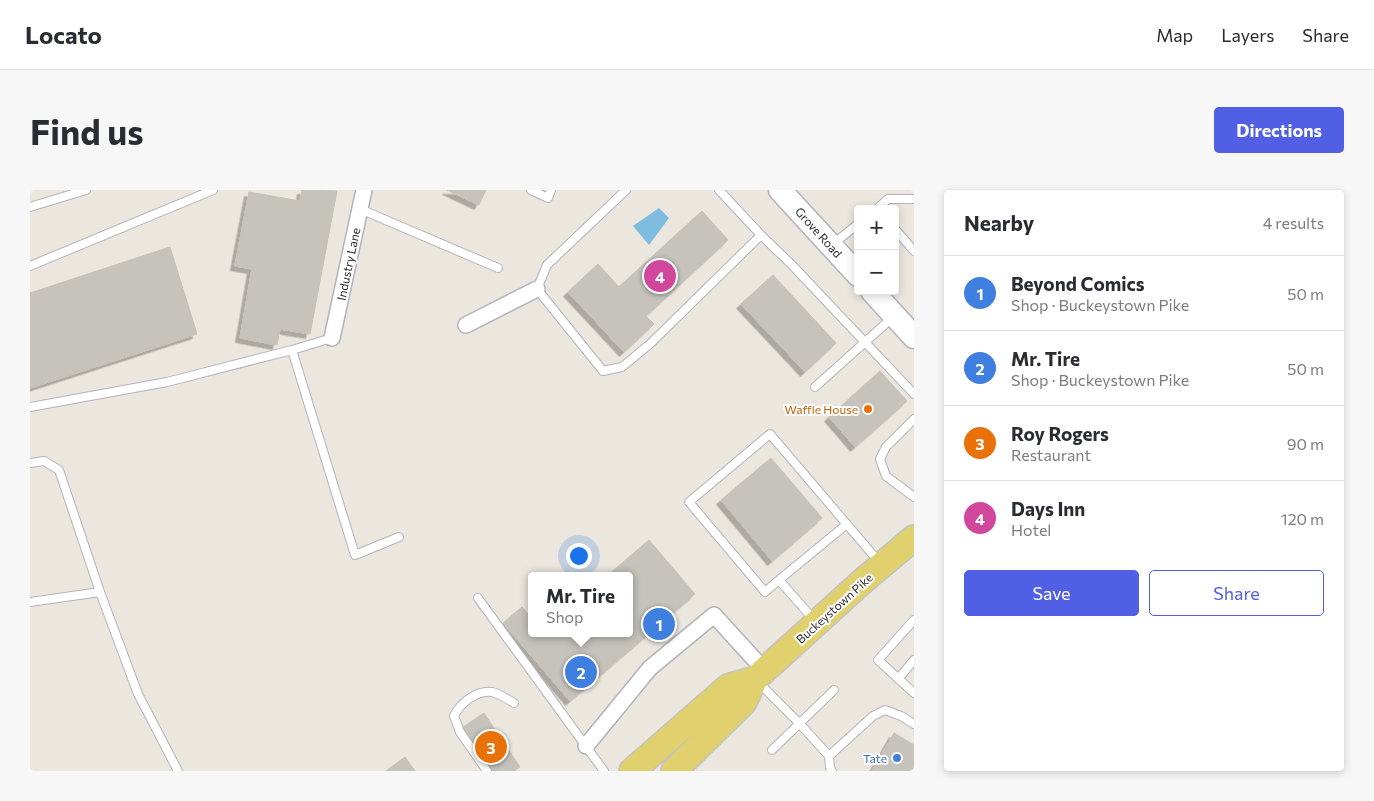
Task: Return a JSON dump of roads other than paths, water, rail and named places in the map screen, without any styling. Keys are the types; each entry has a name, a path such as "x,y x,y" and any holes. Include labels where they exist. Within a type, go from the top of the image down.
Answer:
{"main road":[{"name":"Buckeystown Pike","path":"674,771 744,702 760,675 899,553"},
{"name":"Buckeystown Pike","path":"632,771 728,687 760,675"}],"street":[{"name":"Industry Lane","path":"332,338 364,190"},
{"name":"Grove Road","path":"780,190 854,271"},
{"path":"466,325 536,289"},
{"path":"876,295 914,337"},
{"path":"586,746 650,668 714,615 760,675"}],"lane":[{"path":"30,206 86,190"},
{"path":"30,266 213,190"},
{"path":"531,190 548,198 551,190"},
{"path":"626,190 547,265 536,289 603,371 622,367 651,343 761,235"},
{"path":"719,190 914,394"},
{"path":"882,205 888,199 914,199"},
{"path":"360,209 498,268"},
{"path":"831,246 854,227"},
{"path":"899,234 914,251"},
{"path":"815,387 894,316"},
{"path":"30,407 167,382 332,338"},
{"path":"292,350 355,555 399,537"},
{"path":"914,419 886,447 880,459 886,476 914,498"},
{"path":"847,524 765,592 689,502 770,434 847,524 899,553"},
{"path":"30,463 44,461 59,470 100,592 138,694 178,771"},
{"path":"779,580 817,623"},
{"path":"30,602 100,592"},
{"path":"478,598 604,771"},
{"path":"914,620 878,660 914,693"},
{"path":"898,679 914,660"},
{"path":"760,675 829,756 832,771"},
{"path":"772,750 834,690"},
{"path":"486,771 460,732 454,716 457,710 468,700 482,692 492,692 501,695 514,703"},
{"path":"829,756 873,716 885,710 913,722"}],"water":[{"path":"659,208 669,218 649,245 633,226"}],"place":[{"name":"Days Inn","path":"660,276"},
{"name":"Waffle House","path":"868,409"},
{"name":"Beyond Comics","path":"659,624"},
{"name":"Mr. Tire","path":"581,672"},
{"name":"Roy Rogers","path":"491,747"},
{"name":"Tate","path":"897,758"}]}
